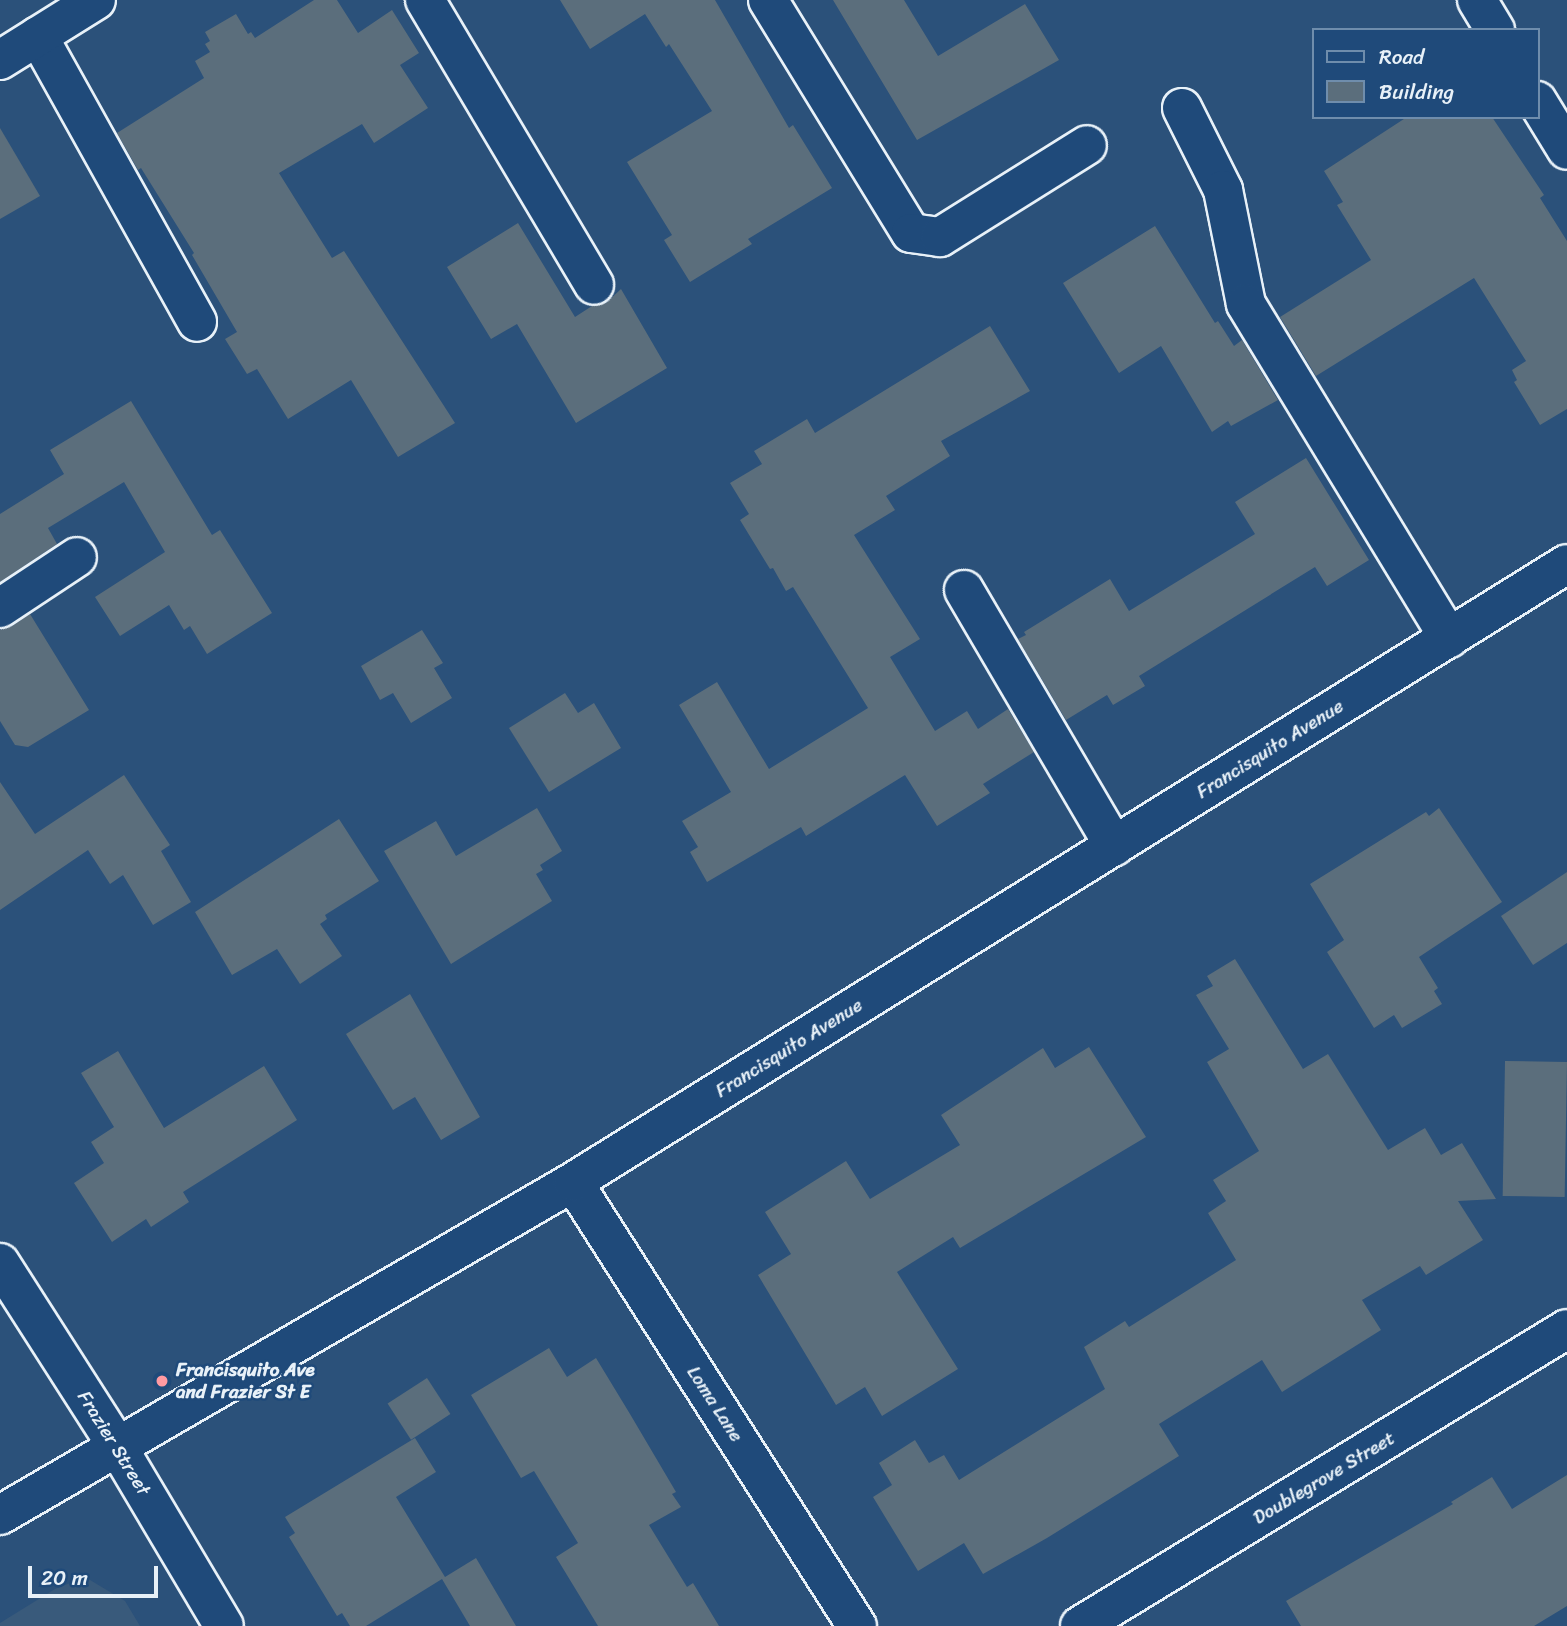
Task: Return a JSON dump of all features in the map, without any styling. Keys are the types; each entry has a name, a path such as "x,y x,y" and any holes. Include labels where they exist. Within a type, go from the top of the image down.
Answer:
{"street":[{"path":"0,60 96,0"},
{"path":"425,0 593,285"},
{"path":"768,0 911,233 940,237 1087,145"},
{"path":"1477,0 1494,28"},
{"path":"38,37 197,322"},
{"path":"1539,104 1567,150"},
{"path":"1182,108 1223,190 1246,304 1449,638"},
{"path":"0,608 77,556"},
{"name":"Francisquito Avenue","path":"0,1515 573,1182 1567,564"},
{"path":"964,590 1114,846"},
{"name":"Loma Lane","path":"573,1182 857,1626"},
{"name":"Frazier Street","path":"0,1263 117,1446 224,1626"},
{"name":"Doublegrove Street","path":"1080,1626 1567,1329"}],"shaded area":[{"path":"85,1577 125,1601 140,1626 0,1626 0,1623 55,1589"}],"building":[{"path":"314,0 337,0 358,33 392,10 419,53 400,65 428,108 374,143 362,124 279,173 332,258 344,251 455,423 398,457 351,380 288,419 257,369 247,374 225,339 237,332 192,255 194,253 141,168 138,170 117,133 204,78 195,61 210,52 205,44 210,41 205,32 236,14 248,34 251,32 255,38"},
{"path":"560,0 715,0 789,128 793,125 832,188 748,239 752,244 690,282 664,240 672,235 627,162 712,111 669,44 666,47 645,14 590,49"},
{"path":"833,0 904,0 938,56 1025,4 1059,60 917,140"},
{"path":"1404,119 1493,119 1544,195 1540,198 1567,241 1567,409 1540,425 1514,382 1517,380 1512,370 1526,361 1474,278 1316,376 1280,317 1371,260 1337,205 1343,202 1324,171"},
{"path":"0,128 40,196 0,219"},
{"path":"518,223 575,317 592,306 606,303 621,289 667,368 576,423 517,324 491,339 447,267"},
{"path":"1155,226 1215,323 1218,321 1234,346 1242,340 1278,400 1231,426 1228,421 1212,432 1161,346 1119,373 1063,283"},
{"path":"990,326 1030,391 941,441 950,456 886,496 895,510 854,535 920,639 890,657 935,731 967,711 978,729 1008,709 1034,752 983,784 990,793 937,826 905,775 806,836 801,827 707,882 690,852 698,847 682,821 731,792 679,705 717,682 769,769 868,708 793,587 786,591 773,568 770,569 740,520 749,514 730,483 762,464 754,451 807,419 815,433"},
{"path":"131,401 212,535 220,530 272,613 207,654 190,626 184,630 169,605 120,636 95,597 165,552 124,482 48,528 57,544 0,582 0,514 64,474 50,450"},
{"path":"1306,458 1369,560 1327,586 1315,567 1139,676 1145,686 1113,705 1107,695 1066,720 1018,639 1026,635 1024,632 1110,579 1129,611 1255,534 1235,502"},
{"path":"30,614 89,710 28,747 15,745 0,721 0,630 12,626"},
{"path":"422,630 443,663 434,668 452,698 411,723 393,693 380,700 361,666"},
{"path":"565,693 578,713 594,703 621,748 549,792 509,728"},
{"path":"124,775 170,845 161,851 191,902 153,925 123,875 110,884 88,850 0,910 0,782 35,834"},
{"path":"537,808 562,851 540,865 543,870 536,874 552,901 451,964 384,851 436,821 456,856"},
{"path":"1439,808 1502,902 1419,957 1438,988 1434,991 1442,1004 1402,1028 1394,1015 1374,1028 1327,952 1344,940 1310,884 1426,812 1429,816"},
{"path":"339,819 379,881 325,915 327,919 320,924 342,956 300,984 277,949 232,975 195,912"},
{"path":"1567,872 1567,943 1533,965 1501,916"},
{"path":"1235,959 1303,1069 1328,1054 1388,1150 1425,1128 1441,1155 1462,1143 1496,1199 1458,1201 1483,1240 1426,1275 1420,1266 1362,1300 1381,1330 1282,1392 1262,1360 1159,1424 1179,1456 1047,1538 983,1574 964,1543 918,1571 873,1497 892,1485 879,1463 915,1440 929,1463 944,1455 959,1480 1105,1389 1084,1347 1125,1321 1129,1327 1236,1260 1208,1213 1226,1201 1213,1180 1259,1151 1207,1062 1229,1049 1196,995 1213,986 1207,976"},
{"path":"410,994 480,1117 441,1140 415,1097 393,1110 346,1034"},
{"path":"1089,1047 1146,1137 960,1248 953,1237 897,1272 958,1369 882,1416 865,1387 836,1405 758,1275 791,1254 765,1212 846,1161 870,1199 960,1145 941,1115 1043,1048 1055,1068"},
{"path":"118,1051 164,1128 264,1066 297,1120 183,1192 189,1202 151,1227 146,1219 112,1242 74,1183 104,1163 91,1142 114,1127 81,1073"},
{"path":"1505,1061 1567,1062 1565,1197 1503,1196"},
{"path":"549,1348 567,1377 596,1358 676,1492 672,1494 681,1507 649,1525 687,1587 693,1583 719,1626 598,1626 556,1557 578,1543 534,1471 521,1478 471,1395"},
{"path":"427,1378 450,1414 411,1440 388,1404"},
{"path":"415,1438 436,1472 396,1497 445,1577 476,1558 516,1626 470,1626 442,1579 366,1626 350,1626 342,1613 337,1616 289,1537 295,1533 285,1517"},
{"path":"1567,1475 1567,1606 1534,1626 1301,1626 1286,1601 1453,1504 1451,1502 1492,1477 1512,1509"}],"place":[{"name":"Francisquito Ave and Frazier St E","path":"162,1381"}]}
